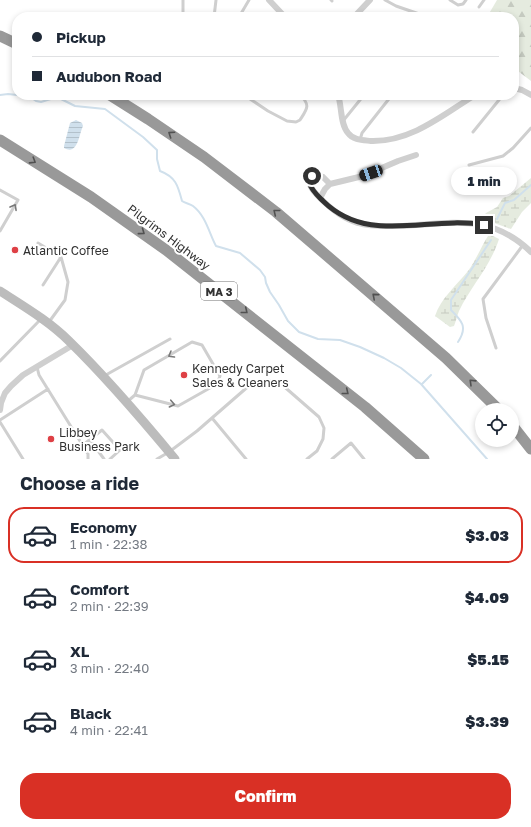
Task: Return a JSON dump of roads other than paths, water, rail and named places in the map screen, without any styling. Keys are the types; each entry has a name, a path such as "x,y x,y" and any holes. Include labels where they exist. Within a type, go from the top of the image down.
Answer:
{"highway":[{"path":"0,36 12,42"},
{"path":"118,100 192,148 276,212 451,362 492,403"},
{"name":"Pilgrims Highway","path":"0,140 104,206 166,250 365,407 424,459"},
{"path":"519,434 531,449"}],"street":[{"path":"269,0 278,12"},
{"path":"359,12 370,0"},
{"path":"519,90 531,95"},
{"path":"339,100 343,121 348,133 354,138 360,140 377,141 392,140 416,132 468,100"},
{"path":"320,198 330,184 367,174 416,155"},
{"path":"330,184 320,176 315,175 309,182 312,189 320,198 336,212 347,219 360,224 389,226 454,223 481,224 500,231 531,252"},
{"path":"1,293 45,321 73,345 104,376 131,398 172,456"},
{"path":"0,410 5,393 23,375 73,345"}],"lane":[{"path":"183,0 183,12"},
{"path":"215,12 216,0"},
{"path":"242,12 249,0"},
{"path":"385,0 396,6 413,12"},
{"path":"450,0 458,5 462,4 466,0"},
{"path":"479,7 484,0"},
{"path":"252,100 268,111 291,122 300,120 307,110 308,106 304,100"},
{"path":"343,121 360,100"},
{"path":"360,140 362,133 388,100"},
{"path":"473,132 499,100"},
{"path":"469,165 503,156 514,148 531,128"},
{"path":"0,190 18,200 0,231"},
{"path":"0,361 45,321 65,300 68,282 61,257 38,243"},
{"path":"496,348 486,318 483,299 522,245"},
{"path":"43,286 61,257"},
{"path":"104,376 170,340"},
{"path":"192,342 202,345 220,376 218,384 178,406 131,398 144,370 192,342"},
{"path":"37,367 39,375 88,454 88,459"},
{"path":"157,459 172,456 251,384 268,380 280,383 319,418 324,428 323,439 317,451 307,459"},
{"path":"23,459 0,421 48,390"},
{"path":"212,418 246,459"},
{"path":"83,445 102,430 120,450 110,459"},
{"path":"90,440 104,459"},
{"path":"332,459 351,443 364,459"}],"water":[{"path":"76,120 82,123 83,126 75,147 69,150 64,148 64,146 70,123"}],"waterway":[{"path":"0,95 12,94"},
{"path":"35,100 41,102 48,100"},
{"path":"63,100 75,106 105,109 143,137 157,150 157,159 160,171 170,176 176,183 182,201 193,206 201,215 216,246 240,253 260,270 265,277 270,292 288,321 299,332 318,339 340,340 360,347 401,368 421,384 487,459"},
{"path":"497,219 505,203 514,200 531,185"},
{"path":"458,342 463,332 463,328 461,321 451,310 451,300 491,240"},
{"path":"422,384 431,375"}],"place":[{"name":"Atlantic Coffee","path":"15,250"},
{"name":"Kennedy Carpet Sales & Cleaners","path":"184,375"},
{"name":"Libbey Business Park","path":"51,439"}]}
